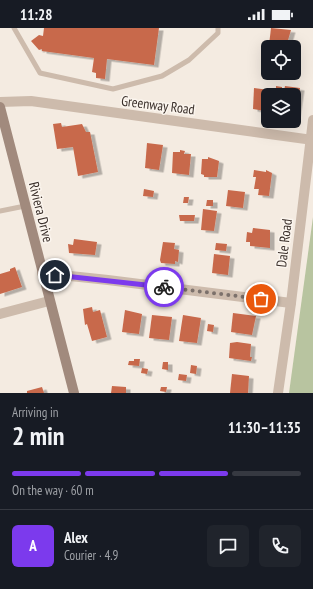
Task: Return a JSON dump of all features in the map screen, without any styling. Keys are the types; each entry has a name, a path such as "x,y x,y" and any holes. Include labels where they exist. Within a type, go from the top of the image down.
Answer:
{"street":[{"name":"Greenway Road","path":"0,102 30,101 312,139"},
{"name":"Riviera Drive","path":"0,107 74,393"},
{"name":"Dale Road","path":"278,393 291,303 312,139 313,120"},
{"path":"42,273 291,303"},
{"path":"0,314 49,301"}],"lane":[{"path":"14,28 40,73 113,89 162,76 189,60 218,34 218,28"},
{"path":"0,211 25,206"}],"green space":[{"path":"313,217 313,393 289,393"}],"building":[{"path":"44,28 159,28 154,65 107,59 105,79 96,78 96,73 92,72 94,58 42,51 42,49 39,50 31,41 39,35 43,36"},
{"path":"271,28 291,30 288,40 270,40"},
{"path":"285,86 300,88 285,88"},
{"path":"254,88 261,89 261,110 253,109"},
{"path":"61,123 62,127 82,124 86,132 90,132 98,172 78,176 73,147 57,149 53,124"},
{"path":"147,143 163,145 159,170 145,168"},
{"path":"180,150 185,151 184,154 191,154 189,175 172,173 173,152 180,152"},
{"path":"208,157 219,161 217,177 204,177 204,175 201,174 202,159 208,159"},
{"path":"254,170 266,172 266,170 272,173 269,196 258,195 259,189 254,189 256,177 253,177"},
{"path":"144,189 154,191 153,197 143,196"},
{"path":"228,190 245,192 243,208 226,206"},
{"path":"184,197 189,197 188,203 183,203"},
{"path":"207,200 213,200 213,206 206,206"},
{"path":"203,209 217,211 214,231 201,230"},
{"path":"179,215 195,215 194,221 180,221"},
{"path":"253,228 270,230 270,248 250,246 250,242 246,242 247,232 252,233"},
{"path":"74,239 97,242 95,255 69,253 68,244 73,245"},
{"path":"163,242 175,243 174,249 179,250 178,262 175,261 175,264 161,263 160,260"},
{"path":"216,243 227,244 226,251 215,250"},
{"path":"214,254 230,256 228,275 212,273"},
{"path":"15,267 22,287 0,294 0,274 10,271 10,269"},
{"path":"92,307 93,312 100,310 107,337 92,341 87,324 85,325 83,309"},
{"path":"125,310 142,314 139,334 122,332"},
{"path":"233,313 256,316 252,335 231,332"},
{"path":"152,315 172,317 169,340 149,338"},
{"path":"183,315 201,318 197,343 179,341"},
{"path":"208,324 214,325 213,332 207,331"},
{"path":"237,342 251,344 251,361 229,358 230,343"},
{"path":"134,359 140,359 139,366 128,365 129,361 134,361"},
{"path":"163,362 168,362 168,370 162,369"},
{"path":"191,365 197,366 196,374 190,373"},
{"path":"142,368 148,369 147,374 141,373"},
{"path":"179,374 187,375 186,381 178,380"},
{"path":"232,374 249,376 248,393 230,393"},
{"path":"112,386 126,387 126,393 111,393"},
{"path":"42,387 44,393 27,393 27,391"},
{"path":"161,387 167,387 166,392 160,391"}],"way so far":[{"path":"164,287 261,299"}],"route":[{"path":"55,275 164,287"}]}
